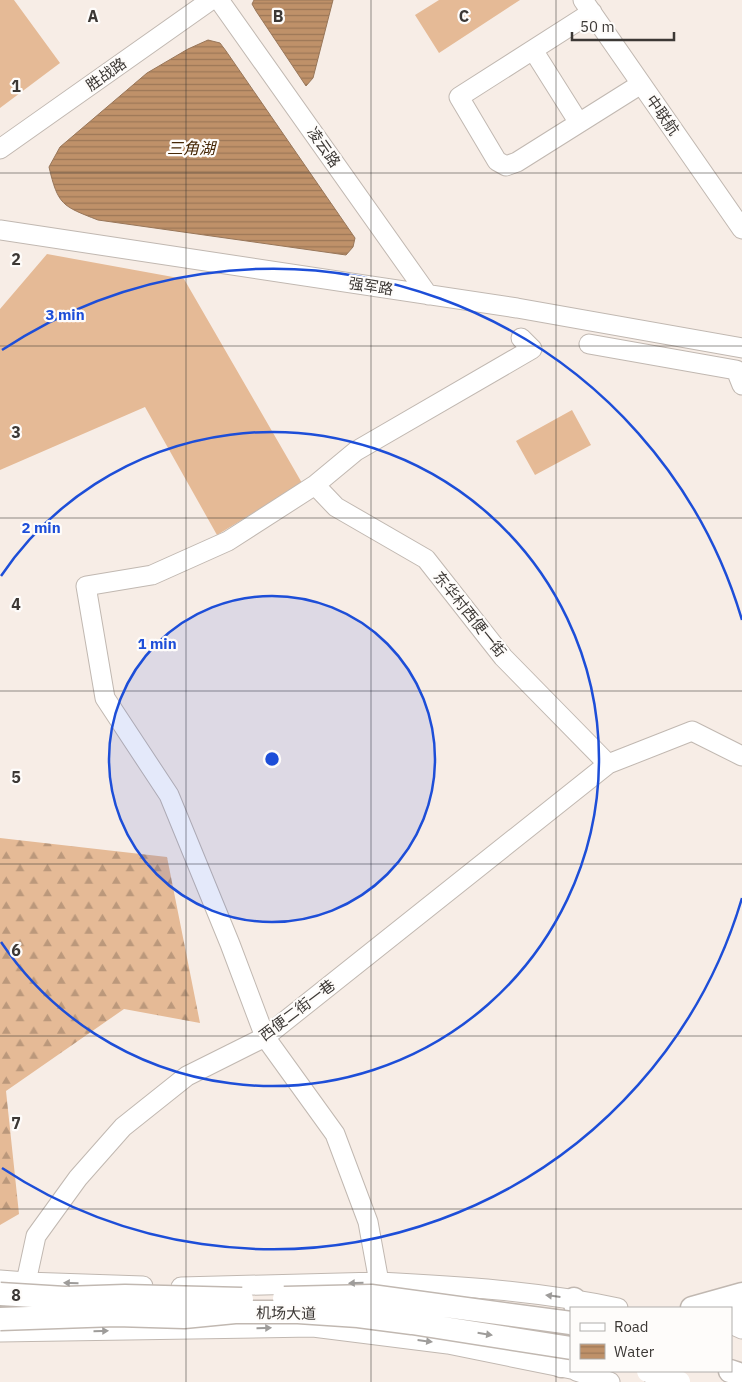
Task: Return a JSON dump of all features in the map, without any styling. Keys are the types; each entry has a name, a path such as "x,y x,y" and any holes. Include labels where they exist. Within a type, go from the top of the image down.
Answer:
{"main road":[{"name":"机场大道","path":"0,1294 66,1298 125,1296 248,1299 371,1296 570,1323"},
{"path":"696,1307 742,1294"},
{"name":"机场大道","path":"0,1318 116,1315 184,1317 235,1312 298,1312 358,1316 412,1323 570,1360"},
{"path":"651,1372 679,1382"},
{"path":"654,1382 664,1372"}],"street":[{"name":"胜战路","path":"0,149 211,0"},
{"name":"凌云路","path":"220,0 428,295"},
{"path":"587,6 533,50 459,97 497,162 506,166 517,162 641,84"},
{"name":"中联航","path":"587,6 742,229"},
{"path":"533,50 579,123"},
{"name":"强军路","path":"0,230 517,308 742,348"},
{"path":"379,1282 368,1222 335,1134 265,1037 230,944 169,795 105,698 86,586 152,575 228,541 315,485 356,451 532,349 521,338"},
{"path":"589,344 736,370 742,385"},
{"name":"东华村西便一街","path":"315,485 336,507 426,559 503,657 608,764"},
{"name":"西便二街一巷","path":"26,1282 36,1236 78,1178 124,1127 188,1076 265,1037 608,764 692,731 742,756"},
{"path":"0,1280 191,1287 379,1282 497,1289 609,1307"},
{"path":"0,1332 314,1327 570,1360"},
{"path":"592,1372 610,1382"}],"green space":[{"path":"0,0 14,0 60,63 0,108"},
{"path":"439,0 520,0 439,53 415,15"},
{"path":"47,254 184,279 302,483 217,535 145,407 0,470 0,309"},
{"path":"572,410 591,445 535,475 516,441"},
{"path":"0,838 167,857 200,1023 124,1009 6,1091 19,1214 0,1225"}],"water":[{"path":"254,0 333,0 313,78 306,86 256,11 252,4"},
{"name":"三角湖","path":"208,40 220,43 226,51 355,238 353,247 346,255 98,220 69,207 59,197 49,167 60,147 147,73 188,49"}]}
